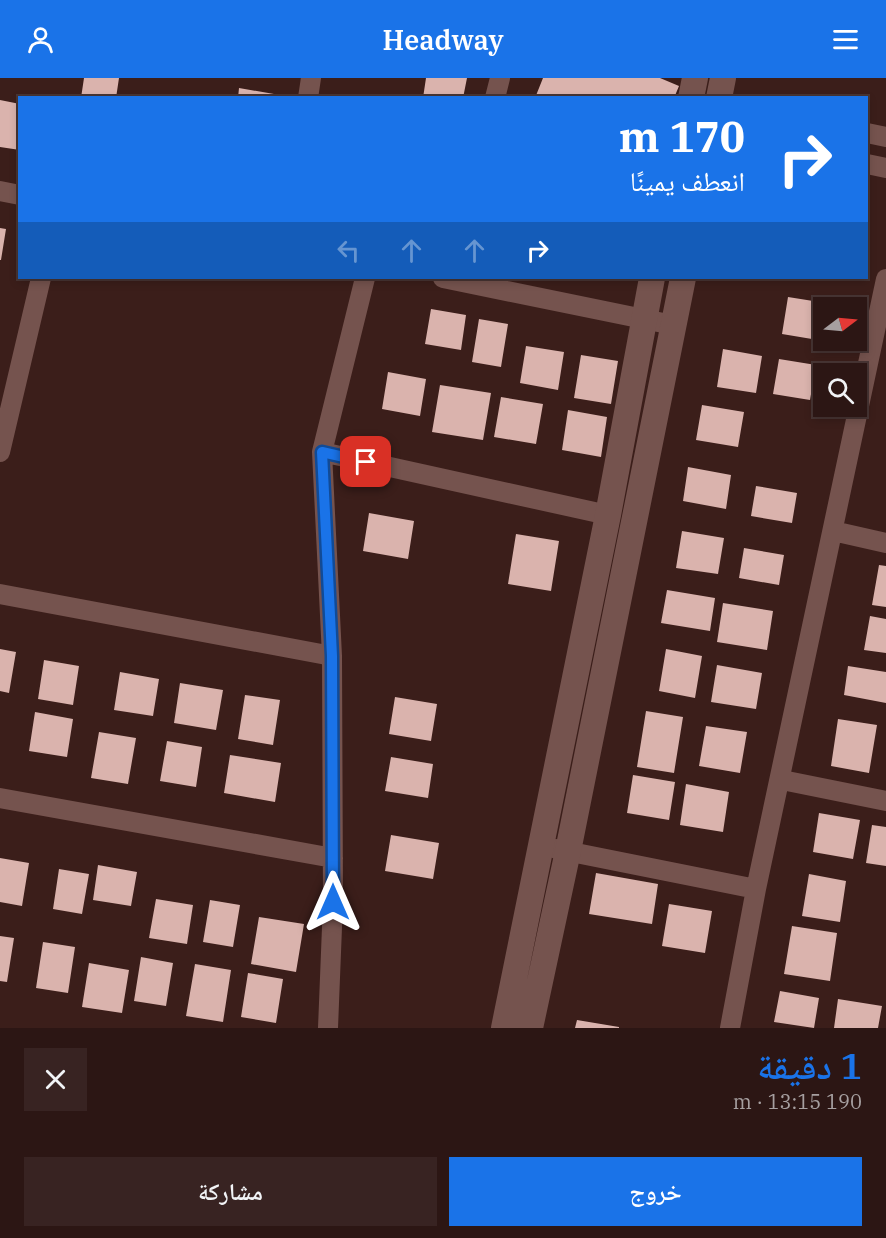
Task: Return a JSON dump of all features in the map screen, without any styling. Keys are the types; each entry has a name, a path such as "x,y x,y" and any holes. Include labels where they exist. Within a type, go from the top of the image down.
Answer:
{"street":[{"path":"308,96 311,78"},
{"path":"496,96 500,78"},
{"path":"691,96 695,78"},
{"path":"719,96 723,78"},
{"path":"868,133 886,137"},
{"path":"868,165 886,168"},
{"path":"0,191 18,195"},
{"path":"0,452 8,381 41,279"},
{"path":"328,1028 333,858 332,656 322,452 365,279"},
{"path":"458,279 673,325"},
{"path":"504,1028 608,515 652,279"},
{"path":"530,1028 568,851 683,279"},
{"path":"730,1028 756,889 782,780 833,531 878,358 886,279"},
{"path":"322,452 608,515"},
{"path":"833,531 886,543"},
{"path":"0,594 332,656"},
{"path":"782,780 886,801"},
{"path":"0,798 333,858"},
{"path":"541,846 756,889"}],"building":[{"path":"84,78 119,78 116,96 81,96"},
{"path":"426,78 467,78 463,96 423,96"},
{"path":"543,78 660,78 679,86 675,96 536,96"},
{"path":"239,88 274,94 274,96 238,96"},
{"path":"0,100 18,104 18,150 0,147"},
{"path":"0,228 6,229 1,260 0,260"},
{"path":"788,297 813,301 813,339 782,334"},
{"path":"431,309 466,315 461,350 425,344"},
{"path":"479,319 508,324 501,367 472,362"},
{"path":"526,346 564,352 558,390 520,383"},
{"path":"723,349 762,356 756,393 717,387"},
{"path":"581,355 618,361 611,404 574,398"},
{"path":"779,359 813,365 810,400 773,394"},
{"path":"388,372 426,379 420,416 382,409"},
{"path":"440,385 491,393 483,440 432,432"},
{"path":"501,397 543,404 536,444 494,437"},
{"path":"702,405 744,412 738,447 696,440"},
{"path":"568,410 607,417 601,457 562,450"},
{"path":"688,467 731,475 726,509 683,501"},
{"path":"756,486 797,493 792,523 751,516"},
{"path":"369,513 414,521 408,559 363,551"},
{"path":"682,531 724,538 718,574 676,568"},
{"path":"516,534 559,541 551,591 508,584"},
{"path":"744,548 784,555 779,585 739,578"},
{"path":"879,565 886,566 886,607 872,605"},
{"path":"667,590 715,598 710,631 661,623"},
{"path":"723,603 773,611 767,650 717,642"},
{"path":"870,616 886,619 886,653 864,650"},
{"path":"0,649 16,652 9,693 0,691"},
{"path":"666,649 702,656 695,698 659,691"},
{"path":"44,660 79,666 73,705 38,699"},
{"path":"717,665 762,673 756,709 711,702"},
{"path":"848,666 886,672 886,703 844,695"},
{"path":"120,672 159,679 153,716 114,710"},
{"path":"180,683 223,690 216,730 174,723"},
{"path":"245,695 280,700 273,745 238,739"},
{"path":"395,697 437,704 431,741 389,734"},
{"path":"646,711 683,717 674,773 637,767"},
{"path":"35,712 73,719 67,757 29,751"},
{"path":"838,719 877,725 869,773 831,766"},
{"path":"706,726 747,732 740,773 699,766"},
{"path":"99,732 136,738 128,784 91,778"},
{"path":"167,741 202,747 196,787 160,781"},
{"path":"230,755 281,763 275,802 224,793"},
{"path":"391,757 433,764 428,798 385,791"},
{"path":"633,775 675,782 669,820 627,813"},
{"path":"686,784 729,792 723,832 680,825"},
{"path":"819,813 860,820 853,859 813,852"},
{"path":"872,825 886,827 886,866 866,863"},
{"path":"391,835 439,843 433,879 385,871"},
{"path":"0,858 29,863 22,906 0,902"},
{"path":"98,865 137,872 131,906 93,900"},
{"path":"59,869 89,874 82,914 53,909"},
{"path":"596,873 658,884 652,924 589,914"},
{"path":"809,874 846,881 840,922 802,916"},
{"path":"156,899 193,905 187,944 149,938"},
{"path":"210,900 240,905 233,947 203,942"},
{"path":"669,904 712,911 705,953 662,946"},
{"path":"259,917 304,924 296,972 251,964"},
{"path":"792,926 837,933 830,981 784,974"},
{"path":"0,936 14,938 7,982 0,981"},
{"path":"43,942 75,947 68,993 36,988"},
{"path":"141,957 173,963 166,1006 134,1001"},
{"path":"89,963 129,970 122,1013 82,1007"},
{"path":"195,964 231,970 223,1022 186,1016"},
{"path":"248,973 283,979 276,1023 241,1017"},
{"path":"780,991 819,998 814,1028 774,1022"},
{"path":"838,999 882,1006 878,1028 834,1028"},
{"path":"577,1020 619,1027 619,1028 575,1028"}],"route":[{"path":"333,902 332,656 322,452 366,462"}]}
